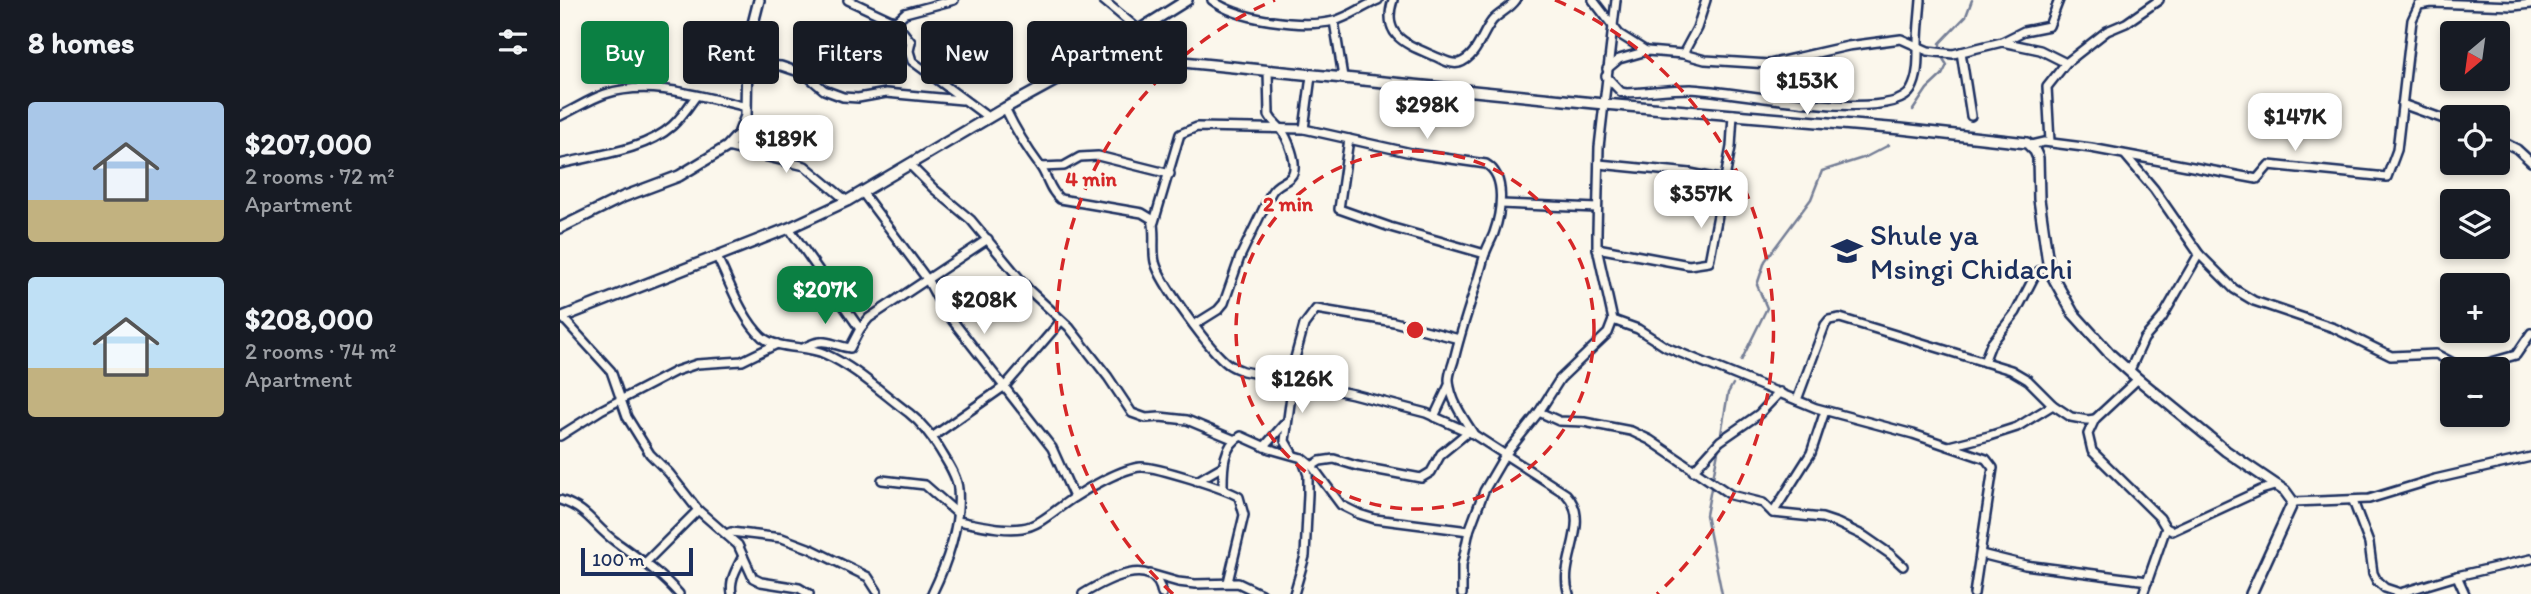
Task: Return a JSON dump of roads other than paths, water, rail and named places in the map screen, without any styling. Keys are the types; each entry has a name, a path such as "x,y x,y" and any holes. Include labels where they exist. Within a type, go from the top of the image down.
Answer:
{"street":[{"path":"754,21 759,0"},
{"path":"848,0 893,21"},
{"path":"896,21 905,13 954,0"},
{"path":"1103,0 1128,21"},
{"path":"1153,21 1187,0"},
{"path":"1212,0 1228,11 1243,16 1292,23 1334,21 1378,0"},
{"path":"1393,0 1389,23 1398,36 1415,49 1455,64 1470,55 1492,22 1516,0"},
{"path":"1593,0 1619,34 1647,51"},
{"path":"1462,594 1462,565 1469,531 1484,491 1505,455 1539,412 1560,379 1608,333 1613,320 1597,248 1597,208 1598,164 1616,0"},
{"path":"1683,54 1697,28 1706,0"},
{"path":"1607,73 1621,92 1626,93 1693,89 1797,102 1870,106 1900,99 1911,90 1919,61 1917,45 1922,0"},
{"path":"1607,73 1619,59 1647,51 1683,54 1706,60 1769,64 1847,46 1901,39 1940,54 1961,52 2003,42 2024,31 2049,26 2059,0"},
{"path":"2050,142 2046,87 2066,63 2107,31 2126,23 2159,0"},
{"path":"1187,62 1604,104 1900,129 2031,145 2050,142 2257,179 2269,165 2387,177 2397,150 2412,20 2419,5 2432,1 2513,6 2531,4"},
{"path":"1334,21 1343,77"},
{"path":"907,37 911,42 909,51 912,61 989,118"},
{"path":"2003,42 2040,50 2066,63"},
{"path":"1961,52 1971,116"},
{"path":"779,66 805,74 824,90 843,97 858,98 886,93 962,100"},
{"path":"1194,325 1224,303 1240,257 1271,193 1276,185 1291,177 1293,173 1292,153 1281,128 1269,115 1268,70"},
{"path":"1304,130 1311,76"},
{"path":"560,228 623,197 680,176 727,147 743,126 747,107 747,84"},
{"path":"809,594 799,588 761,582 753,578 738,545 698,510 650,454 619,401 619,390 611,371 561,318 789,228 847,201 1050,84"},
{"path":"560,116 606,94 665,89 747,107"},
{"path":"560,164 651,139 672,126 696,96"},
{"path":"2402,104 2440,118"},
{"path":"1005,108 1031,157 1041,167 1054,194 1060,199 1142,213 1152,219 1154,224"},
{"path":"1597,248 1689,265 1709,262 1725,180 1733,114"},
{"path":"1434,417 1449,385 1459,339 1480,278 1485,254 1495,231 1501,204 1499,179 1492,167 1304,130 1229,127 1190,129 1180,134 1154,224 1154,255 1158,270 1216,353 1229,365 1243,371 1291,380 1434,417 1471,433 1560,489 1572,500 1576,533 1565,576 1569,594"},
{"path":"1349,139 1339,209 1390,227 1485,254"},
{"path":"2031,145 2038,158 2039,199 2049,268 2073,313 2110,354 2138,379 2226,451 2278,485 2293,502 2353,501 2393,494 2435,479 2531,457"},
{"path":"2510,146 2531,162"},
{"path":"727,147 805,166 847,201"},
{"path":"1041,167 1065,166 1080,157 1098,156 1170,174"},
{"path":"2126,156 2154,188 2199,254 2245,297 2334,328 2390,356 2436,354 2461,367 2481,365 2516,355 2531,333"},
{"path":"909,164 971,220 1029,290 1069,327 1132,413 1146,418 1187,420 1235,440"},
{"path":"1598,164 1690,173 1725,180"},
{"path":"862,192 928,279 942,307 1052,448 1074,498"},
{"path":"1501,204 1597,208"},
{"path":"789,228 860,329"},
{"path":"805,348 819,340 825,340 850,348 869,318 988,239"},
{"path":"2130,370 2144,339 2162,318 2199,254"},
{"path":"718,257 742,310 761,335 777,344 828,355 921,423 932,437 954,475 958,488 957,517 943,572 932,594"},
{"path":"1984,362 1991,344 2016,312 2034,277 2039,271 2049,268"},
{"path":"1292,453 1285,441 1291,380 1304,325 1316,309 1394,321 1459,339"},
{"path":"1797,400 1825,325 1829,320 1849,319 2020,375 2053,405 2071,417 2095,419"},
{"path":"1613,320 1638,329 1666,347 1825,411 1855,417 1986,458 1993,468 1974,594"},
{"path":"932,437 1005,386 1061,321"},
{"path":"560,436 683,368 697,364 742,361 777,344"},
{"path":"2138,379 2095,419 2088,434 2092,451 2160,518 2166,528 2172,531 2261,490 2278,485"},
{"path":"1449,385 1471,433"},
{"path":"1693,471 1714,445 1759,414 1780,392"},
{"path":"1949,446 2017,426 2053,405"},
{"path":"1773,513 1811,453 1825,411"},
{"path":"1539,412 1559,421 1584,422 1631,431 1650,440 1731,495 1763,503 1773,513 1822,518 1837,523 1864,536 1903,566"},
{"path":"1264,447 1288,419"},
{"path":"1312,466 1320,461 1334,459 1420,478 1432,472 1441,454 1471,433"},
{"path":"1223,489 1223,466 1229,446 1241,436 1264,447 1302,458 1312,466 1341,505 1359,514 1375,519 1469,531"},
{"path":"1294,594 1305,556 1308,475 1302,458"},
{"path":"1196,481 1223,466"},
{"path":"882,480 925,485 957,517 1022,528 1040,521 1074,498 1125,471 1142,467 1196,481 1239,497 1244,515 1228,582"},
{"path":"560,500 589,515 615,541 645,563 679,594"},
{"path":"2353,501 2369,543 2376,581 2385,588 2400,593 2457,576 2531,559"},
{"path":"2252,594 2293,502"},
{"path":"645,563 698,510"},
{"path":"2143,594 2166,528"},
{"path":"727,534 730,532 782,538 811,549 867,577 877,591"},
{"path":"1981,554 2025,565 2148,581"},
{"path":"732,594 733,577 743,555"},
{"path":"1083,594 1110,579 1134,573 1205,585 1238,583 1261,594"},
{"path":"1150,575 1158,583 1162,593 1173,581"},
{"path":"2457,576 2465,594"},
{"path":"664,594 672,586"}],"waterway":[{"path":"1913,110 1927,89 1942,75 1947,65 1940,54 1940,43 1966,16 1972,0"},
{"path":"1741,361 1767,308 1757,285 1765,261 1811,199 1822,171 1866,157 1889,145"},
{"path":"1720,440 1728,393 1733,384"},
{"path":"1719,446 1706,515 1722,594"}],"place":[{"name":"Shule ya Msingi Chidachi","path":"1847,251"}]}
